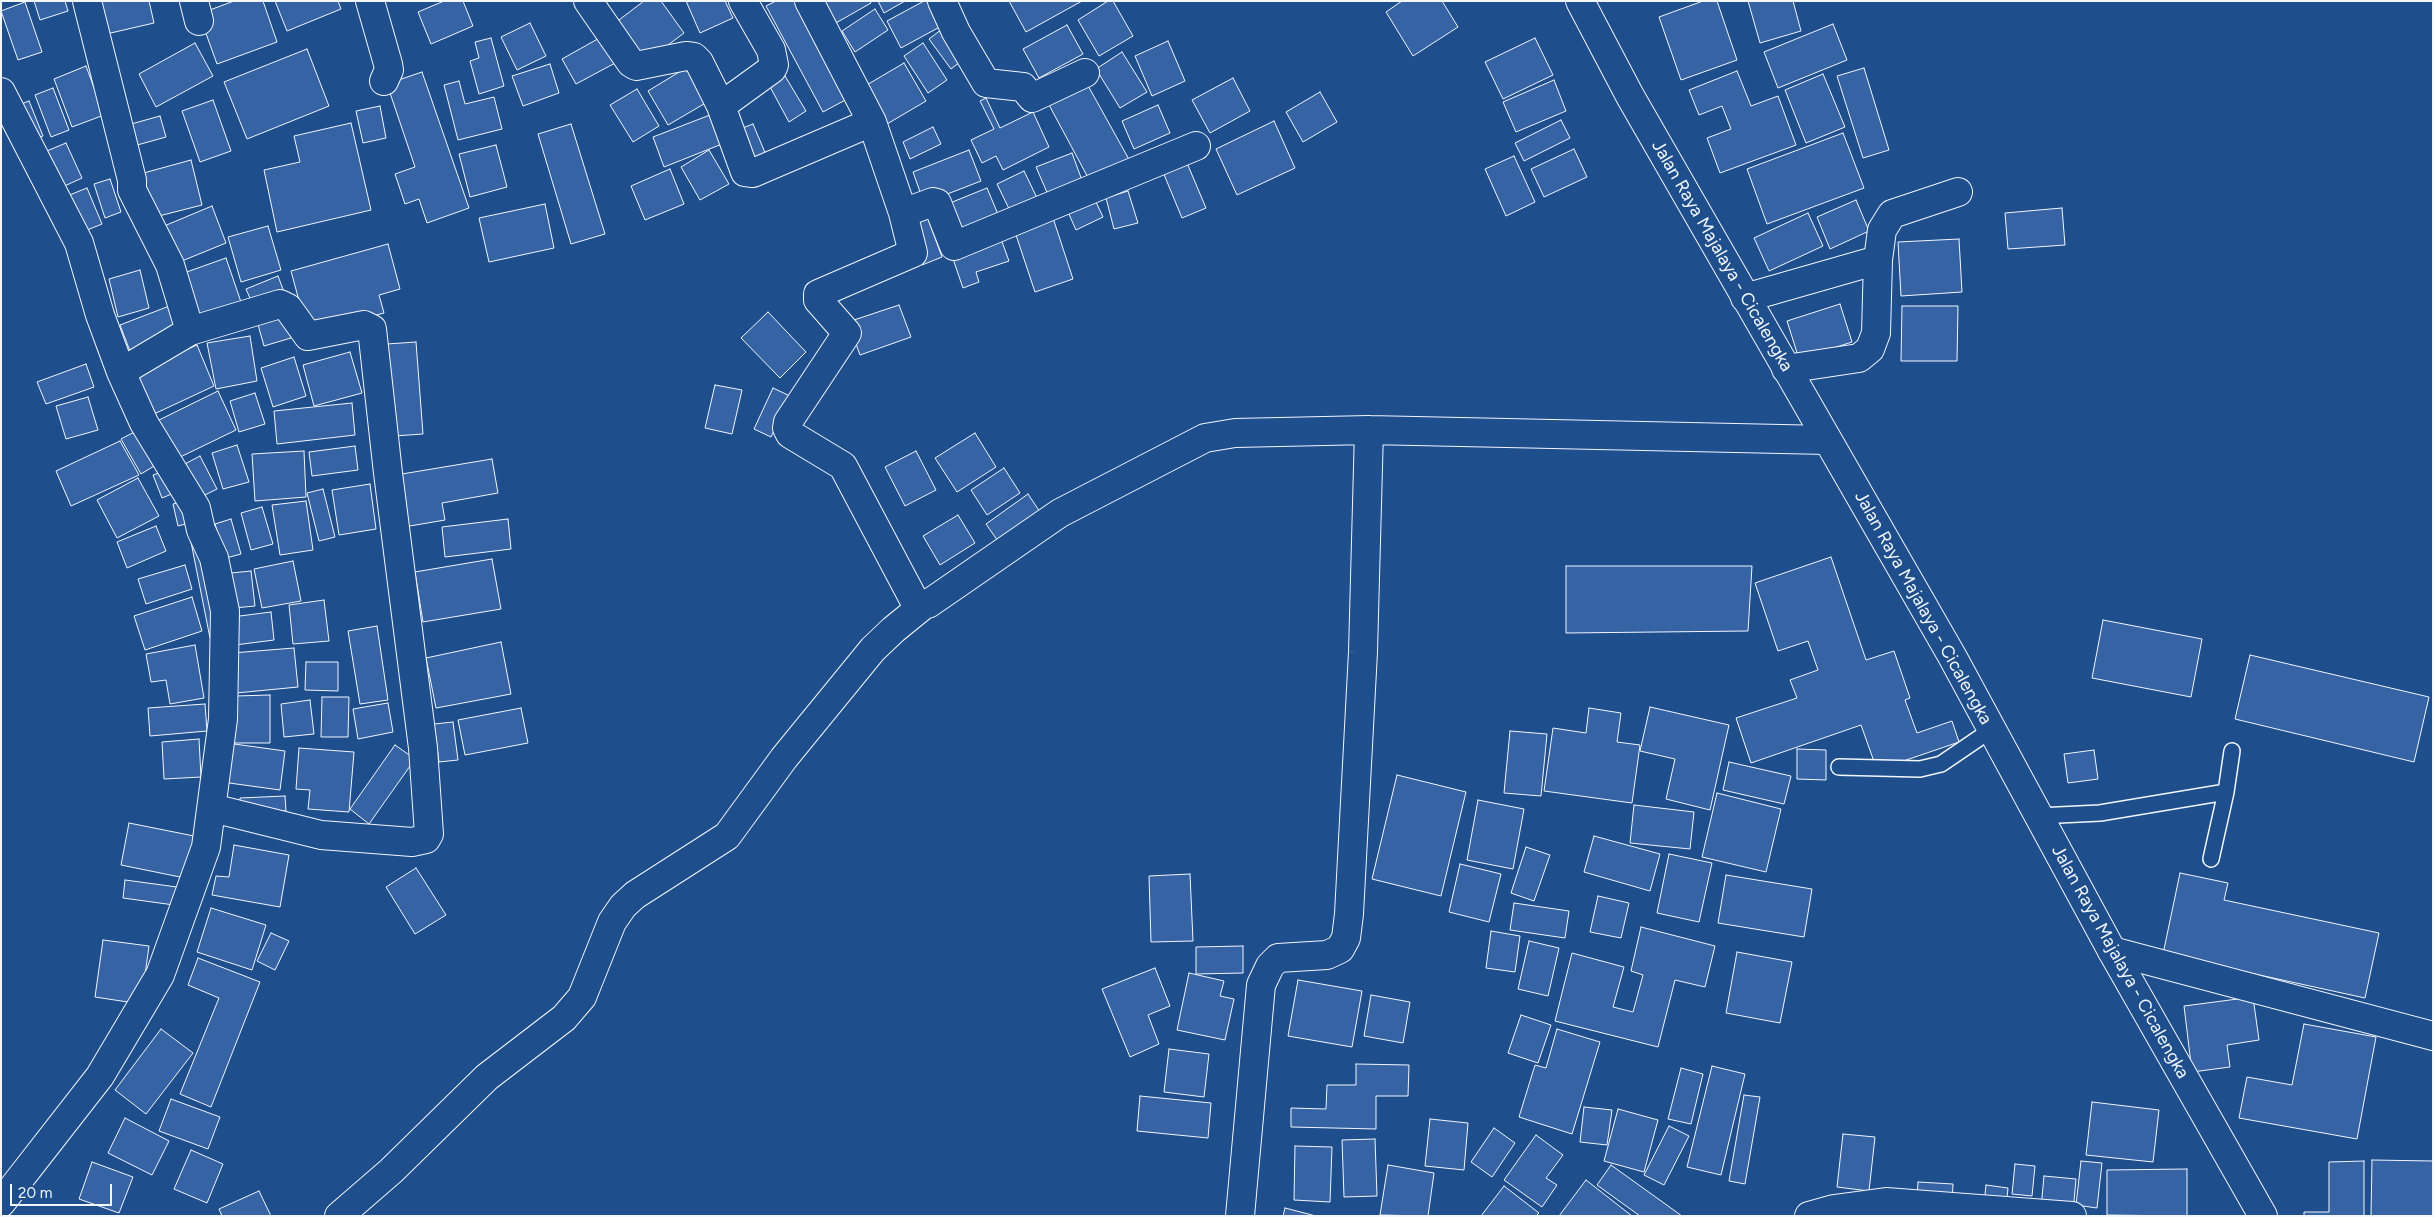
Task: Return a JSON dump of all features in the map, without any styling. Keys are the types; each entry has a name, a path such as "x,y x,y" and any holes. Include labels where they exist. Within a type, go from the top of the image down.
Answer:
{"street":[{"path":"87,1 132,180 132,190 170,265 190,331"},
{"path":"370,1 388,64 389,70 384,81"},
{"path":"588,1 631,63 640,67 686,56 694,57 699,62 721,106 743,171 750,174 872,122"},
{"path":"721,106 774,66 771,50 743,1"},
{"path":"809,1 872,122 903,213 913,249 910,256 818,294 818,300 847,334 788,422 787,428 790,434 843,466 914,600 925,604"},
{"path":"942,1 956,32 986,83 1023,87 1032,98 1084,73"},
{"name":"Jalan Raya Majalaya - Cicalengka","path":"1580,1 1630,96 1952,656 2112,951 2263,1216"},
{"path":"1,92 79,243 100,315 121,372 144,424 196,508 201,530 214,558 225,611 223,719 206,847 160,975 100,1076 1,1203"},
{"path":"903,213 933,202 937,203 954,246 1196,146"},
{"path":"1786,369 1859,358 1870,349 1876,333 1878,260 1882,230 1892,214 1958,192"},
{"path":"1745,298 1878,260"},
{"path":"121,372 190,331 280,304 288,308 308,336 364,325 372,329 388,473 423,748 430,828 426,839 412,842 321,835 212,808"},
{"path":"1240,1216 1261,985 1270,966 1278,958 1327,956 1340,949 1346,938 1349,914 1363,652 1369,430"},
{"path":"339,1216 391,1171 487,1077 564,1018 582,996 612,922 623,906 635,895 727,836 784,758 873,649 892,630 925,604 928,604 1060,513 1205,438 1235,433 1369,430 1827,440"},
{"path":"2112,951 2433,1036"},
{"path":"1809,1216 1834,1209 1886,1202 1980,1212 2072,1216"}],"lane":[{"path":"1838,767 1889,769 1927,767 1941,764 1991,730"},
{"path":"2211,859 2226,792 2232,751"},
{"path":"2038,816 2100,813 2226,792"}],"building":[{"path":"34,1 65,1 68,11 40,20"},
{"path":"94,1 149,1 154,23 102,35"},
{"path":"234,1 263,1 277,42 217,64 199,14"},
{"path":"275,1 338,1 341,9 287,31"},
{"path":"444,1 463,1 473,26 431,44 418,12"},
{"path":"644,1 661,1 684,33 644,63 615,23"},
{"path":"686,1 725,1 733,18 700,33"},
{"path":"776,1 797,1 849,98 823,112 766,6"},
{"path":"822,1 870,1 871,3 834,24"},
{"path":"878,1 905,1 884,13"},
{"path":"924,1 936,1 947,23 901,48 887,21"},
{"path":"1009,1 1082,1 1026,32"},
{"path":"1108,1 1113,1 1133,36 1099,56 1078,20"},
{"path":"1402,1 1442,1 1458,27 1413,56 1386,12"},
{"path":"1703,1 1717,1 1737,60 1681,80 1659,17"},
{"path":"1748,1 1793,1 1801,31 1760,43"},
{"path":"25,2 42,52 18,60 1,11"},
{"path":"875,9 888,30 855,52 842,31"},
{"path":"530,23 546,56 517,70 501,37"},
{"path":"1833,24 1847,60 1778,88 1764,52"},
{"path":"1067,25 1083,54 1039,78 1023,49"},
{"path":"946,26 968,56 951,69 929,39"},
{"path":"603,36 617,62 576,84 562,59"},
{"path":"491,38 504,86 479,94 470,61 479,58 475,42"},
{"path":"1535,38 1553,75 1503,99 1485,62"},
{"path":"1168,41 1185,81 1152,96 1135,56"},
{"path":"195,43 213,76 156,107 139,74"},
{"path":"923,43 947,80 928,93 904,56"},
{"path":"307,49 329,106 247,139 224,82"},
{"path":"1122,52 1147,92 1120,108 1096,69"},
{"path":"904,63 926,101 887,124 865,86"},
{"path":"550,64 559,93 523,106 512,76"},
{"path":"86,66 104,115 72,127 54,79"},
{"path":"689,66 709,101 668,125 648,91"},
{"path":"1864,68 1889,150 1863,158 1837,76"},
{"path":"1737,71 1751,106 1778,96 1796,145 1720,173 1707,138 1731,129 1722,106 1699,115 1689,90"},
{"path":"422,72 469,208 427,223 419,199 405,204 395,174 415,167 387,84"},
{"path":"1823,74 1845,127 1806,143 1785,90"},
{"path":"785,76 806,111 789,122 769,85"},
{"path":"1233,78 1250,111 1210,133 1192,100"},
{"path":"1554,80 1566,111 1516,132 1503,102"},
{"path":"459,81 465,104 494,97 502,129 458,140 444,85"},
{"path":"1086,82 1131,163 1092,185 1048,103"},
{"path":"53,88 69,130 51,137 35,95"},
{"path":"637,89 659,126 633,142 610,105"},
{"path":"1320,92 1337,122 1303,142 1286,112"},
{"path":"986,98 1000,128 1033,112 1049,147 1003,170 996,156 982,163 971,140 994,129 980,101"},
{"path":"213,100 231,151 200,162 182,111"},
{"path":"29,101 43,136 30,141 16,106"},
{"path":"1158,105 1170,133 1134,149 1122,121"},
{"path":"380,106 386,138 363,143 356,111"},
{"path":"710,115 722,144 664,167 653,137"},
{"path":"160,116 166,137 130,147 124,126"},
{"path":"1561,120 1570,138 1524,161 1515,143"},
{"path":"1274,121 1295,168 1237,195 1216,149"},
{"path":"351,123 371,210 277,232 264,170 300,162 294,136"},
{"path":"571,124 605,234 571,244 538,134"},
{"path":"753,124 769,162 751,170 735,131"},
{"path":"933,127 941,144 910,159 903,142"},
{"path":"1843,133 1864,188 1767,224 1747,169"},
{"path":"66,143 82,178 58,189 42,153"},
{"path":"496,145 507,187 470,197 459,154"},
{"path":"1574,149 1587,177 1544,197 1531,169"},
{"path":"709,150 729,184 700,200 681,167"},
{"path":"969,150 981,181 924,203 913,172"},
{"path":"1072,153 1083,183 1049,197 1036,167"},
{"path":"1514,156 1535,202 1506,216 1485,169"},
{"path":"191,160 202,205 151,218 140,174"},
{"path":"1187,163 1206,208 1182,218 1163,172"},
{"path":"670,169 684,204 645,220 631,186"},
{"path":"1024,171 1040,204 1013,217 997,184"},
{"path":"110,179 121,212 105,218 94,184"},
{"path":"87,188 102,224 82,232 67,196"},
{"path":"987,188 1000,219 964,235 950,203"},
{"path":"1128,191 1138,223 1114,229 1106,198"},
{"path":"1095,200 1103,217 1076,230 1068,212"},
{"path":"1856,200 1869,231 1830,249 1817,217"},
{"path":"545,204 554,248 489,262 479,218"},
{"path":"212,206 226,243 172,265 157,229"},
{"path":"2062,208 2065,245 2008,249 2005,213"},
{"path":"1808,213 1823,246 1769,271 1754,238"},
{"path":"1053,218 1073,279 1035,292 1015,232"},
{"path":"928,219 942,257 922,265 908,227"},
{"path":"268,226 281,270 241,282 228,237"},
{"path":"1001,239 1009,261 976,272 979,282 963,288 952,256"},
{"path":"1959,239 1962,292 1901,296 1898,242"},
{"path":"388,244 400,289 379,295 384,313 308,334 291,271"},
{"path":"226,258 242,305 197,321 181,274"},
{"path":"140,270 149,308 118,317 109,279"},
{"path":"278,276 284,292 253,305 246,289"},
{"path":"1840,304 1852,342 1799,359 1787,321"},
{"path":"172,305 181,331 130,351 120,325"},
{"path":"899,305 911,337 860,355 848,322"},
{"path":"1902,306 1958,306 1957,361 1901,361"},
{"path":"768,312 806,352 780,378 741,338"},
{"path":"284,313 291,338 264,346 257,321"},
{"path":"250,336 257,381 216,389 207,343"},
{"path":"416,342 423,434 394,436 387,344"},
{"path":"197,345 214,386 154,414 135,373"},
{"path":"350,352 362,393 314,406 303,365"},
{"path":"294,357 306,396 273,407 261,368"},
{"path":"86,364 94,387 46,404 37,382"},
{"path":"715,385 742,390 732,434 705,428"},
{"path":"773,388 790,396 771,437 754,429"},
{"path":"218,391 236,430 172,461 153,423"},
{"path":"255,393 265,424 239,432 230,401"},
{"path":"88,397 98,430 66,439 56,406"},
{"path":"352,403 355,435 277,444 274,411"},
{"path":"140,429 159,463 141,474 121,439"},
{"path":"975,433 996,467 957,492 935,458"},
{"path":"120,441 139,475 71,506 56,471"},
{"path":"237,445 249,482 223,489 212,453"},
{"path":"355,446 358,470 312,476 309,452"},
{"path":"304,451 306,497 255,501 252,454"},
{"path":"916,451 936,490 905,506 885,467"},
{"path":"200,456 217,489 199,498 183,465"},
{"path":"492,459 498,493 442,503 445,520 404,527 396,475"},
{"path":"1004,468 1020,493 987,515 971,490"},
{"path":"165,471 174,493 162,498 153,475"},
{"path":"138,478 159,516 117,538 97,500"},
{"path":"370,484 376,529 339,535 332,490"},
{"path":"323,489 335,537 319,541 307,493"},
{"path":"1028,494 1044,518 1002,547 986,524"},
{"path":"184,501 189,523 178,526 173,504"},
{"path":"306,501 313,550 280,555 272,505"},
{"path":"262,507 273,544 251,550 241,513"},
{"path":"958,515 975,543 940,565 923,536"},
{"path":"231,519 241,554 226,558 215,524"},
{"path":"508,519 511,549 445,557 442,527"},
{"path":"156,526 166,551 127,568 117,542"},
{"path":"201,535 221,636 210,638 190,537"},
{"path":"1831,557 1866,660 1894,651 1910,698 1905,700 1917,733 1952,721 1959,742 1877,770 1861,725 1751,763 1736,718 1797,698 1790,680 1818,670 1808,641 1778,651 1755,583"},
{"path":"492,559 501,609 423,622 415,572"},
{"path":"293,561 301,601 262,608 254,569"},
{"path":"185,565 192,589 146,604 138,579"},
{"path":"1566,566 1752,566 1748,631 1566,633"},
{"path":"251,571 255,606 234,608 231,573"},
{"path":"192,597 202,631 145,650 134,616"},
{"path":"324,600 329,641 293,644 289,605"},
{"path":"271,612 274,640 235,645 232,617"},
{"path":"2103,620 2202,639 2191,697 2092,678"},
{"path":"377,626 388,700 360,704 348,631"},
{"path":"501,642 511,694 436,708 426,658"},
{"path":"195,645 204,698 170,704 166,680 151,682 146,654"},
{"path":"294,648 298,687 236,693 232,653"},
{"path":"2250,655 2429,697 2414,762 2235,719"},
{"path":"306,662 338,662 338,691 305,690"},
{"path":"270,695 270,743 234,743 235,696"},
{"path":"322,697 349,697 348,737 321,737"},
{"path":"310,700 314,734 284,737 281,704"},
{"path":"388,703 393,732 358,739 353,709"},
{"path":"205,704 207,731 150,736 148,708"},
{"path":"1650,707 1729,725 1710,810 1666,799 1675,759 1640,751"},
{"path":"521,708 528,743 465,755 458,720"},
{"path":"1589,708 1621,713 1617,742 1640,745 1632,803 1544,791 1553,728 1586,733"},
{"path":"453,722 458,760 439,762 434,724"},
{"path":"1510,731 1547,734 1541,796 1504,793"},
{"path":"199,739 201,777 164,779 162,742"},
{"path":"227,743 285,751 280,790 222,782"},
{"path":"395,745 415,759 369,824 350,809"},
{"path":"299,748 354,752 349,812 308,809 310,790 296,789"},
{"path":"1797,749 1826,750 1826,780 1797,779"},
{"path":"2094,750 2098,779 2068,783 2064,754"},
{"path":"1729,762 1791,776 1784,804 1723,790"},
{"path":"1397,775 1466,792 1441,896 1372,879"},
{"path":"1717,793 1781,809 1766,872 1702,857"},
{"path":"285,796 286,811 240,814 240,798"},
{"path":"1478,800 1524,809 1513,869 1467,860"},
{"path":"1634,805 1694,812 1690,849 1630,843"},
{"path":"129,823 194,836 185,878 121,865"},
{"path":"1594,836 1660,854 1650,891 1584,872"},
{"path":"234,845 289,855 280,907 212,895 216,876 229,877"},
{"path":"1526,847 1550,855 1534,901 1511,893"},
{"path":"1669,854 1712,863 1699,922 1657,913"},
{"path":"1460,864 1501,874 1489,922 1449,912"},
{"path":"416,868 446,915 415,934 386,887"},
{"path":"2180,873 2228,883 2224,900 2379,933 2365,998 2163,954"},
{"path":"1190,874 1193,941 1151,942 1149,876"},
{"path":"1726,875 1812,889 1804,937 1718,923"},
{"path":"125,880 177,887 174,905 123,898"},
{"path":"1598,896 1629,903 1621,938 1590,932"},
{"path":"1514,903 1569,911 1565,938 1510,930"},
{"path":"211,908 266,925 252,970 197,952"},
{"path":"1641,927 1715,946 1705,987 1675,980 1658,1047 1555,1021 1572,953 1624,967 1613,1007 1633,1012 1643,975 1631,971"},
{"path":"1491,931 1520,936 1515,972 1486,968"},
{"path":"271,933 289,941 275,970 257,961"},
{"path":"103,940 149,946 141,1004 95,997"},
{"path":"1529,941 1559,948 1548,996 1518,989"},
{"path":"1243,946 1243,973 1196,974 1196,947"},
{"path":"1737,952 1792,962 1780,1023 1726,1013"},
{"path":"198,958 260,982 211,1107 180,1094 219,998 188,985"},
{"path":"1155,968 1170,1006 1148,1015 1159,1044 1130,1057 1102,989"},
{"path":"1189,973 1224,981 1220,996 1234,999 1225,1040 1177,1030"},
{"path":"1298,980 1362,991 1352,1047 1288,1036"},
{"path":"1371,995 1410,1002 1403,1043 1364,1036"},
{"path":"2253,997 2259,1040 2227,1045 2230,1067 2192,1072 2184,1006"},
{"path":"1521,1015 1551,1025 1538,1063 1508,1053"},
{"path":"2304,1024 2376,1037 2357,1139 2239,1118 2247,1077 2292,1085"},
{"path":"161,1029 193,1053 146,1114 115,1090"},
{"path":"1557,1029 1600,1042 1572,1134 1519,1117 1535,1065 1546,1068"},
{"path":"1169,1049 1209,1054 1204,1097 1164,1092"},
{"path":"1356,1064 1409,1065 1408,1096 1376,1096 1376,1129 1291,1127 1291,1108 1326,1109 1327,1085 1356,1085"},
{"path":"1712,1066 1745,1074 1721,1175 1687,1167"},
{"path":"1681,1068 1703,1074 1691,1124 1668,1119"},
{"path":"1744,1095 1760,1097 1745,1184 1729,1181"},
{"path":"1140,1096 1211,1103 1208,1138 1137,1131"},
{"path":"171,1099 220,1117 208,1149 159,1131"},
{"path":"2092,1102 2159,1110 2153,1162 2086,1155"},
{"path":"1584,1107 1612,1110 1607,1145 1580,1142"},
{"path":"1618,1109 1658,1120 1644,1172 1604,1161"},
{"path":"125,1118 169,1141 152,1175 108,1153"},
{"path":"1430,1119 1468,1123 1464,1170 1425,1166"},
{"path":"1669,1126 1689,1136 1664,1185 1644,1175"},
{"path":"1494,1128 1515,1143 1492,1177 1471,1162"},
{"path":"1843,1134 1875,1137 1869,1191 1837,1187"},
{"path":"1536,1135 1563,1155 1546,1178 1557,1185 1542,1207 1504,1180"},
{"path":"1375,1139 1377,1196 1344,1197 1342,1140"},
{"path":"1295,1146 1332,1147 1330,1202 1294,1200"},
{"path":"191,1150 223,1164 207,1203 174,1189"},
{"path":"2372,1160 2433,1161 2433,1216 2371,1216"},
{"path":"2081,1161 2102,1163 2097,1208 2076,1205"},
{"path":"2364,1161 2364,1216 2304,1216 2304,1212 2329,1212 2329,1162"},
{"path":"92,1162 133,1177 119,1213 79,1199"},
{"path":"2015,1164 2035,1166 2032,1196 2012,1194"},
{"path":"1388,1165 1434,1173 1428,1216 1380,1215"},
{"path":"1611,1165 1682,1216 1640,1216 1597,1185"},
{"path":"2187,1169 2187,1216 2107,1215 2107,1170"},
{"path":"2044,1176 2076,1179 2073,1212 2041,1208"},
{"path":"1586,1180 1632,1216 1559,1216"},
{"path":"1918,1182 1953,1184 1952,1204 1917,1201"},
{"path":"1986,1185 2008,1188 2006,1207 1984,1205"},
{"path":"1504,1186 1539,1213 1536,1216 1481,1216"},
{"path":"259,1191 271,1216 222,1216 219,1209"},
{"path":"1285,1208 1316,1216 1283,1216"}]}
